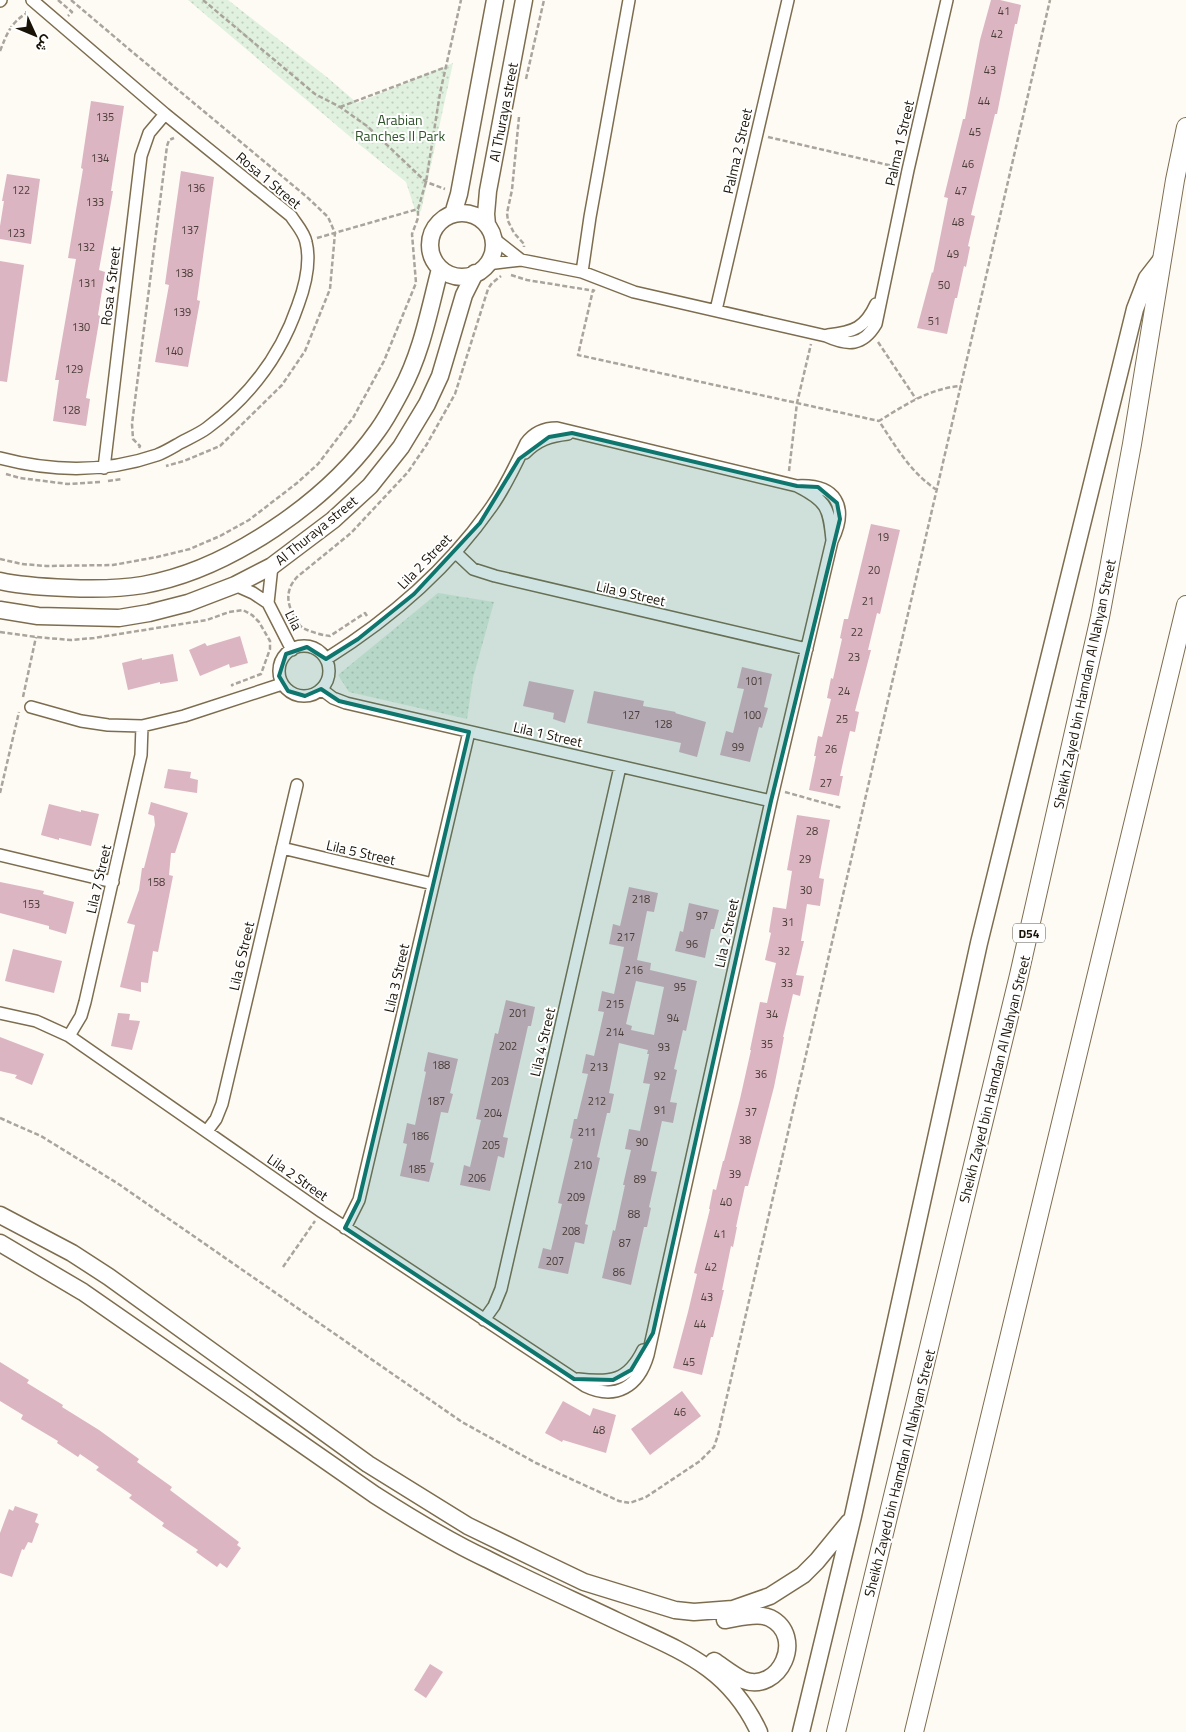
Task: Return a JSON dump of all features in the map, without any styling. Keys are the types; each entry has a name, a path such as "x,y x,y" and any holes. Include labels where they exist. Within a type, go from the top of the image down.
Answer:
{"main road":[{"name":"Sheikh Zayed bin Hamdan Al Nahyan Street","path":"836,1732 1019,975 1100,618 1130,454 1175,180 1186,127"},
{"path":"914,1732 1186,605"}],"street":[{"name":"Al Thuraya street","path":"453,214 459,194 495,0"},
{"name":"Al Thuraya street","path":"490,232 487,200 524,0"},
{"path":"582,272 590,217 630,0"},
{"name":"Palma 2 Street","path":"716,310 788,0"},
{"name":"Palma 1 Street","path":"521,260 582,272 634,292 814,333 836,340 851,343 864,338 876,324 881,293 947,0"},
{"name":"Rosa 1 Street","path":"0,458 67,470 104,468 158,455 206,430 232,408 255,383 275,355 292,325 306,277 306,241 300,228 291,216 29,3"},
{"name":"Rosa 4 Street","path":"104,468 141,156 149,133 165,114"},
{"path":"453,214 472,214 480,219 490,232 521,260 481,268 466,276 448,274 440,269 433,260 430,249 431,238 435,227 453,214"},
{"path":"481,268 494,247 490,232"},
{"path":"801,1732 853,1516 979,943 1135,309 1144,282 1161,260"},
{"name":"Al Thuraya street","path":"0,610 38,616 119,618 188,603 236,585 272,566 333,520 370,486 401,447 427,404 440,376 464,295 481,268"},
{"name":"Al Thuraya street","path":"0,581 43,587 75,588 115,588 143,585 180,576 216,562 282,523 331,484 378,430 402,390 419,352 440,269"},
{"name":"Palma 1 Street","path":"826,336 844,334 860,327 872,314 881,293"},
{"name":"Lila 2 Street","path":"0,1013 36,1021 69,1036 345,1228 574,1379 595,1390 615,1391 625,1388 633,1382 645,1365 772,795 832,540 829,515 826,508 815,496 792,485 557,428 536,432 526,443 493,505 455,552 397,610 358,639 326,659"},
{"name":"Lila 9 Street","path":"455,552 465,563 484,573 807,649"},
{"name":"Lila","path":"268,603 272,566"},
{"name":"Lila","path":"236,585 268,603 292,650"},
{"path":"307,646 321,653 326,659 328,675 326,682 314,694 296,695 288,691 282,684 279,676 281,661 292,650 307,646"},
{"path":"31,706 81,721 142,726 184,716 282,684"},
{"name":"Lila 1 Street","path":"321,689 339,701 470,732 620,767 772,795"},
{"name":"Lila 7 Street","path":"69,1036 83,1009 113,882 141,755 142,726"},
{"name":"Lila 3 Street","path":"345,1228 359,1200 470,732"},
{"name":"Lila 4 Street","path":"484,1320 494,1306 501,1289 620,767"},
{"name":"Lila 6 Street","path":"207,1131 220,1112 297,785"},
{"name":"Lila 5 Street","path":"282,848 433,884"},
{"path":"0,855 113,882"},
{"path":"0,1215 72,1253 109,1277 368,1464 401,1485 468,1526 584,1582 675,1610 694,1612 733,1609 770,1596 803,1574 823,1554 853,1516"},
{"path":"0,1243 82,1292 367,1490 404,1513 484,1558 675,1647 690,1656 721,1678 734,1691 759,1732"},
{"path":"574,1601 584,1582"},
{"path":"584,1582 594,1589 638,1607 661,1616 676,1619 710,1621 761,1616 770,1618 782,1629 788,1644 781,1668 775,1674 760,1681 752,1681 744,1680 706,1655 681,1642 640,1632"}],"path":[{"path":"71,0 307,197 328,217 335,233 330,289 305,352 282,385 220,446 184,462 158,469"},
{"path":"203,0 315,94 340,107 367,126 426,182 459,194"},
{"path":"0,559 22,564 46,566 113,566 182,551 220,536 249,520 297,483 318,464 353,418 384,361 416,283 412,234 418,218 418,209 426,182 440,93 461,0"},
{"path":"0,1118 41,1136 117,1183 462,1422 536,1463 619,1501 630,1503 646,1497 700,1460 714,1447 1050,0"},
{"path":"0,52 9,29 16,19 26,13 29,3"},
{"path":"340,107 446,67"},
{"path":"757,135 908,170"},
{"path":"134,461 140,446 133,439 132,424 167,146 169,140 181,139"},
{"path":"487,200 509,202"},
{"path":"306,241 418,209"},
{"path":"506,272 528,280 601,292"},
{"path":"593,290 578,355 879,421 916,399 946,387 961,386"},
{"path":"871,332 916,399"},
{"path":"792,485 797,403 814,333"},
{"path":"879,421 904,459 923,481 937,490"},
{"path":"0,472 20,478 68,484 124,478"},
{"path":"0,632 71,640 121,635 207,620 229,612 243,610 252,614 259,622 270,641 270,649 261,674 232,685 234,692"},
{"path":"0,793 36,637"},
{"path":"772,795 842,808"},
{"path":"283,1267 322,1212"}],"highlighted area":[{"path":"572,433 797,486 818,487 837,503 840,519 771,801 653,1333 631,1370 613,1380 574,1379 345,1228 359,1200 469,732 339,701 321,689 305,696 288,691 279,676 286,654 307,647 326,659 358,639 414,594 480,523 519,459 549,437"}],"green space":[{"name":"Arabian Ranches II Park","path":"188,0 228,0 357,103 453,63 421,211 416,213 406,182"},
{"path":"438,593 494,602 473,678 467,719 349,692 338,675"}],"building":[{"path":"991,0 1021,5 1017,24 1015,24 997,114 995,114 971,215 975,216 968,246 970,247 966,267 964,266 947,334 917,328 933,273 948,198 944,197 963,119 965,119 980,40"},
{"path":"91,101 124,106 111,191 113,191 99,270 105,272 98,315 100,316 86,398 90,399 86,426 53,421 59,380 55,380 76,259 68,258 83,169 81,168"},
{"path":"181,171 214,177 197,300 200,301 188,367 155,362 169,285 165,284"},
{"path":"7,174 40,179 31,244 0,239 4,201 2,201"},
{"path":"0,261 24,265 7,382 0,381"},
{"path":"871,524 900,530 880,614 877,613 868,650 871,650 855,711 859,712 855,732 850,731 840,776 843,776 839,796 809,790 818,736 822,737 831,699 827,698 842,639 840,638 844,619 848,619"},
{"path":"240,636 248,663 230,668 229,664 200,676 189,650 205,643 207,646"},
{"path":"173,654 178,681 160,684 160,682 128,690 122,663"},
{"path":"742,667 772,674 764,707 768,708 762,728 759,727 750,762 720,755 726,731 733,733 744,689 737,688"},
{"path":"529,681 574,690 565,723 553,719 554,713 523,706"},
{"path":"594,691 644,701 643,706 676,712 706,722 697,757 679,752 681,743 587,723"},
{"path":"168,769 191,772 190,778 198,780 197,793 164,788"},
{"path":"151,802 188,813 175,853 171,853 169,875 173,876 158,952 153,951 148,983 141,982 141,992 120,987 135,925 127,923 139,890 142,868 144,868 155,825 154,816 148,814"},
{"path":"49,804 81,812 81,810 99,814 91,846 41,835"},
{"path":"797,815 830,820 819,878 824,879 820,906 807,904 801,941 804,941 796,975 804,976 800,996 793,994 774,1087 748,1186 745,1186 722,1290 724,1290 702,1375 673,1368 697,1274 694,1273 713,1189 716,1190 740,1099 760,1002 767,1003 776,963 765,960 771,933 769,932 773,907 786,909 792,871 787,870"},
{"path":"0,882 44,891 43,894 74,902 66,934 49,929 49,926 0,913"},
{"path":"629,887 658,893 654,912 647,911 637,960 651,963 650,970 697,981 686,1031 683,1030 674,1069 677,1070 670,1102 677,1103 673,1123 662,1121 651,1171 657,1172 649,1207 651,1208 647,1227 644,1227 631,1285 602,1278 625,1185 623,1185 631,1150 625,1149 629,1129 640,1131 650,1084 643,1083 649,1054 647,1054 648,1050 619,1043 609,1093 614,1094 610,1113 607,1113 597,1157 600,1158 585,1224 588,1225 584,1244 575,1242 568,1274 538,1268 543,1248 551,1250 562,1204 558,1203 573,1139 570,1138 574,1119 577,1119 588,1074 582,1073 586,1054 594,1056 604,1012 598,1011 602,991 614,994 624,947 609,944 613,924 620,926","holes":["636,981 664,987 654,1035 631,1030 632,1026 626,1024"]},
{"path":"689,903 719,910 714,929 711,929 705,958 675,951 680,931 683,932"},
{"path":"13,949 62,961 54,993 5,981"},
{"path":"506,1000 535,1007 531,1026 528,1026 503,1137 508,1138 504,1158 498,1156 490,1191 460,1185 464,1165 470,1167 481,1120 476,1119 495,1033 498,1034"},
{"path":"118,1013 130,1014 129,1020 140,1021 132,1050 111,1046"},
{"path":"0,1037 44,1054 32,1085 15,1078 17,1075 0,1071"},
{"path":"428,1052 458,1059 450,1093 453,1094 448,1113 441,1112 430,1162 434,1163 429,1182 400,1176 407,1144 403,1143 407,1123 415,1125 426,1072 424,1071"},
{"path":"0,1362 29,1380 27,1383 63,1405 62,1407 99,1430 139,1459 137,1462 172,1487 170,1490 239,1542 237,1545 241,1548 227,1568 220,1563 217,1567 196,1552 198,1550 162,1526 164,1523 129,1498 132,1495 96,1470 99,1467 80,1454 78,1457 57,1443 58,1441 21,1419 23,1415 0,1401"},
{"path":"682,1391 701,1416 650,1455 631,1429"},
{"path":"563,1401 590,1416 593,1408 616,1415 606,1453 563,1440 562,1442 545,1433"},
{"path":"15,1506 38,1514 35,1522 39,1524 32,1543 28,1542 24,1550 22,1549 12,1577 0,1573 0,1533 9,1509 13,1511"},
{"path":"430,1664 443,1672 426,1698 414,1690"}]}
